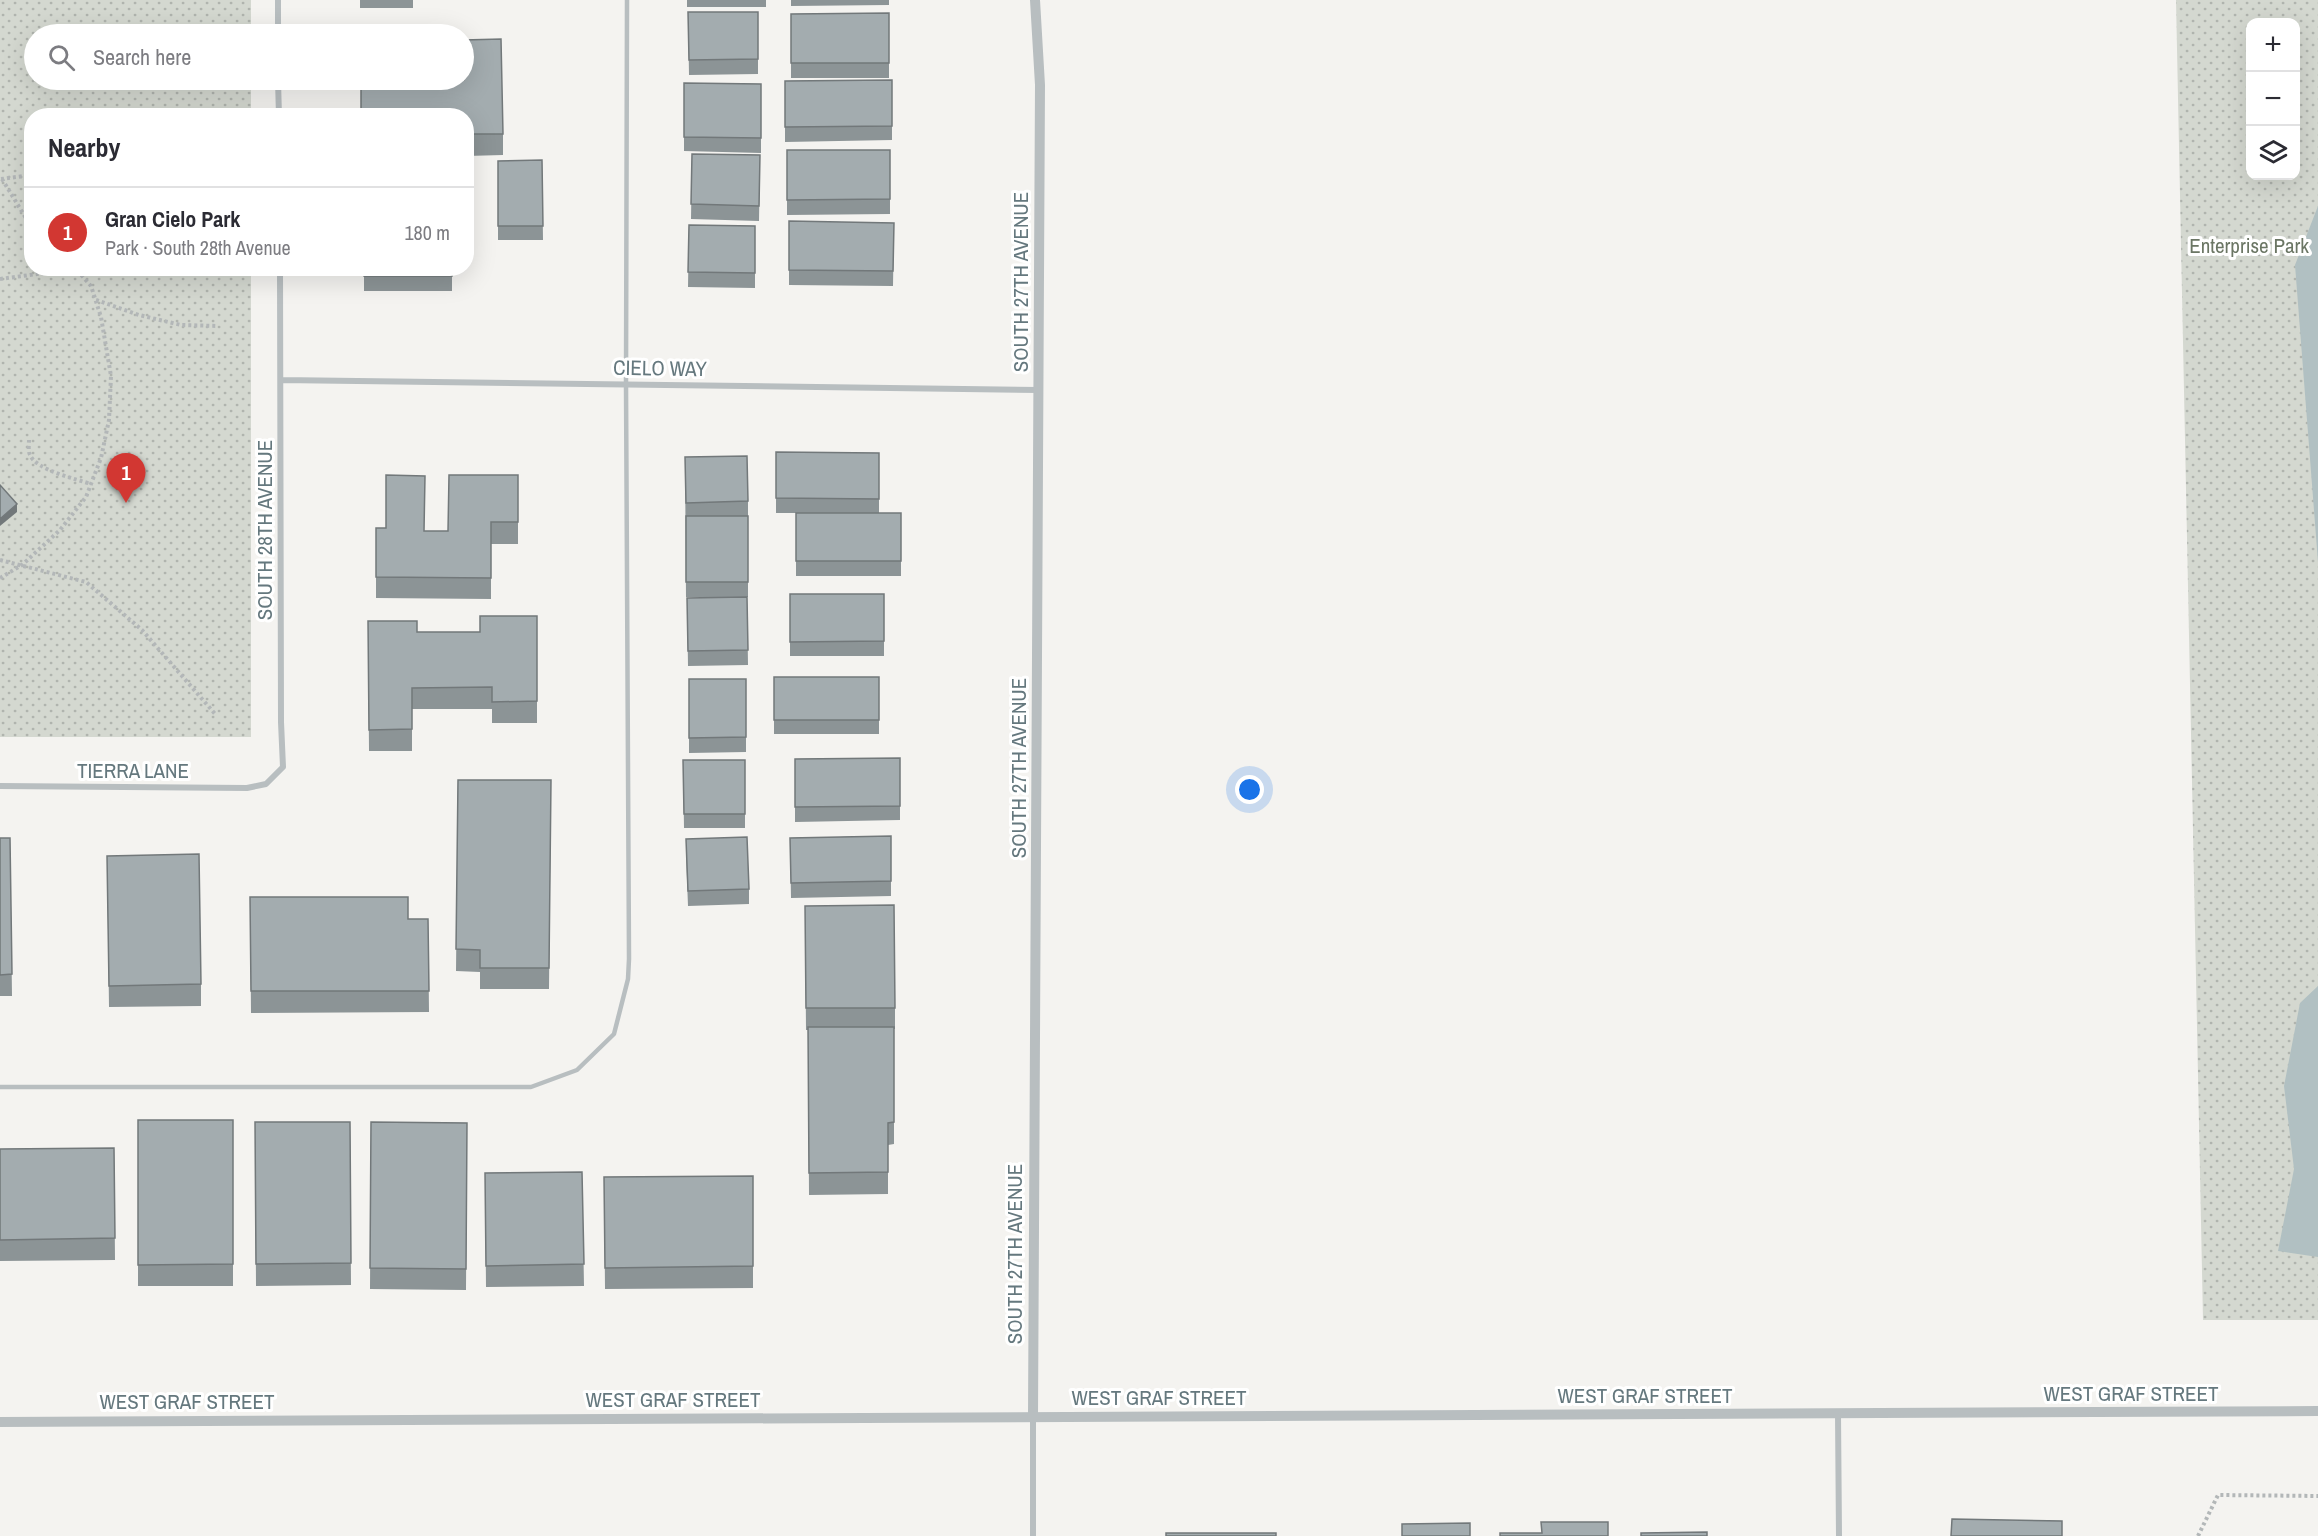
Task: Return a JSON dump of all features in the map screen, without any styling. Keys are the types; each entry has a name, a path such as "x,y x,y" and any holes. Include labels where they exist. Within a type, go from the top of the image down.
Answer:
{"street":[{"path":"278,0 278,24"},
{"name":"SOUTH 27TH AVENUE","path":"1033,1536 1040,390 1040,85 1035,0"},
{"path":"278,90 279,108"},
{"name":"SOUTH 28TH AVENUE","path":"266,784 283,767 280,276"},
{"name":"CIELO WAY","path":"281,380 1040,390"},
{"name":"TIERRA LANE","path":"0,786 247,788 266,784"},
{"name":"WEST GRAF STREET","path":"0,1422 2318,1411"},
{"path":"1838,1414 1839,1536"}],"lane":[{"path":"0,1086 531,1086 577,1070 614,1034 628,979 629,959 626,384 627,0"}],"path":[{"path":"24,176 1,179 24,215"},
{"path":"0,279 24,276"},
{"path":"0,578 22,565 60,530 86,497 101,458 109,420 111,376 101,317 91,286 82,276"},
{"path":"96,300 140,315 181,325 217,326"},
{"path":"29,440 30,455 38,464 50,471 91,484"},
{"path":"0,560 86,582 142,630 216,715"},
{"path":"2198,1536 2218,1495 2318,1496"}],"green space":[{"path":"0,0 251,0 251,24 24,24 24,90 251,90 251,108 24,108 24,276 251,276 251,737 0,737"},
{"name":"Enterprise Park","path":"2176,0 2318,0 2318,1320 2203,1320"}],"shaded area":[{"path":"2318,206 2318,562 2295,265"},
{"path":"2318,986 2318,1257 2278,1251 2294,1169 2284,1086 2300,1003"}],"building":[{"path":"688,12 758,12 758,59 689,60"},
{"path":"889,13 889,63 791,63 791,14"},
{"path":"501,39 503,134 474,134 474,108 361,108 361,90 474,90 474,40"},
{"path":"892,80 892,126 785,127 785,81"},
{"path":"684,83 761,84 761,138 684,137"},
{"path":"787,150 890,150 890,199 787,200"},
{"path":"692,154 760,155 759,206 691,204"},
{"path":"542,160 543,226 498,226 498,161"},
{"path":"789,221 894,223 893,271 789,270"},
{"path":"689,225 755,226 755,273 688,272"},
{"path":"776,452 879,453 879,499 776,498"},
{"path":"747,456 748,501 686,503 685,457"},
{"path":"386,475 425,476 424,531 448,531 449,475 518,475 518,522 491,522 491,578 376,577 376,528 386,528"},
{"path":"0,485 17,504 0,519"},
{"path":"796,513 901,513 901,561 796,561"},
{"path":"686,516 748,516 748,582 686,582"},
{"path":"790,594 884,594 884,641 790,642"},
{"path":"747,597 748,650 688,651 687,598"},
{"path":"480,616 537,616 537,701 492,702 492,687 412,688 412,729 369,730 368,621 417,621 417,632 480,632"},
{"path":"774,677 879,677 879,720 774,720"},
{"path":"689,679 746,679 746,737 689,738"},
{"path":"900,758 900,806 795,807 795,759"},
{"path":"683,760 745,760 745,814 684,814"},
{"path":"458,780 551,780 549,968 480,968 480,950 456,949"},
{"path":"891,836 891,881 791,883 790,838"},
{"path":"747,837 749,889 688,891 686,839"},
{"path":"0,838 10,838 12,974 0,975"},
{"path":"199,854 201,984 109,986 107,856"},
{"path":"250,897 408,897 408,919 428,919 429,991 251,991"},
{"path":"894,905 895,1008 806,1008 805,906"},
{"path":"808,1027 894,1027 894,1122 888,1123 888,1172 809,1173"},
{"path":"138,1120 233,1120 233,1264 138,1265"},
{"path":"255,1122 350,1122 351,1263 256,1264"},
{"path":"371,1122 467,1123 466,1269 370,1268"},
{"path":"114,1148 115,1238 0,1240 0,1149"},
{"path":"582,1172 584,1264 486,1266 485,1173"},
{"path":"753,1176 753,1266 605,1268 604,1177"},
{"path":"1952,1519 2062,1521 2062,1536 1951,1536"},
{"path":"1541,1522 1608,1522 1608,1536 1500,1536 1500,1533 1542,1533"},
{"path":"1470,1523 1470,1536 1402,1536 1402,1524"},
{"path":"1707,1532 1707,1536 1641,1536 1641,1533"},
{"path":"1166,1533 1276,1533 1276,1536 1166,1536"}],"place":[{"name":"Gran Cielo Park","path":"126,503"}]}
